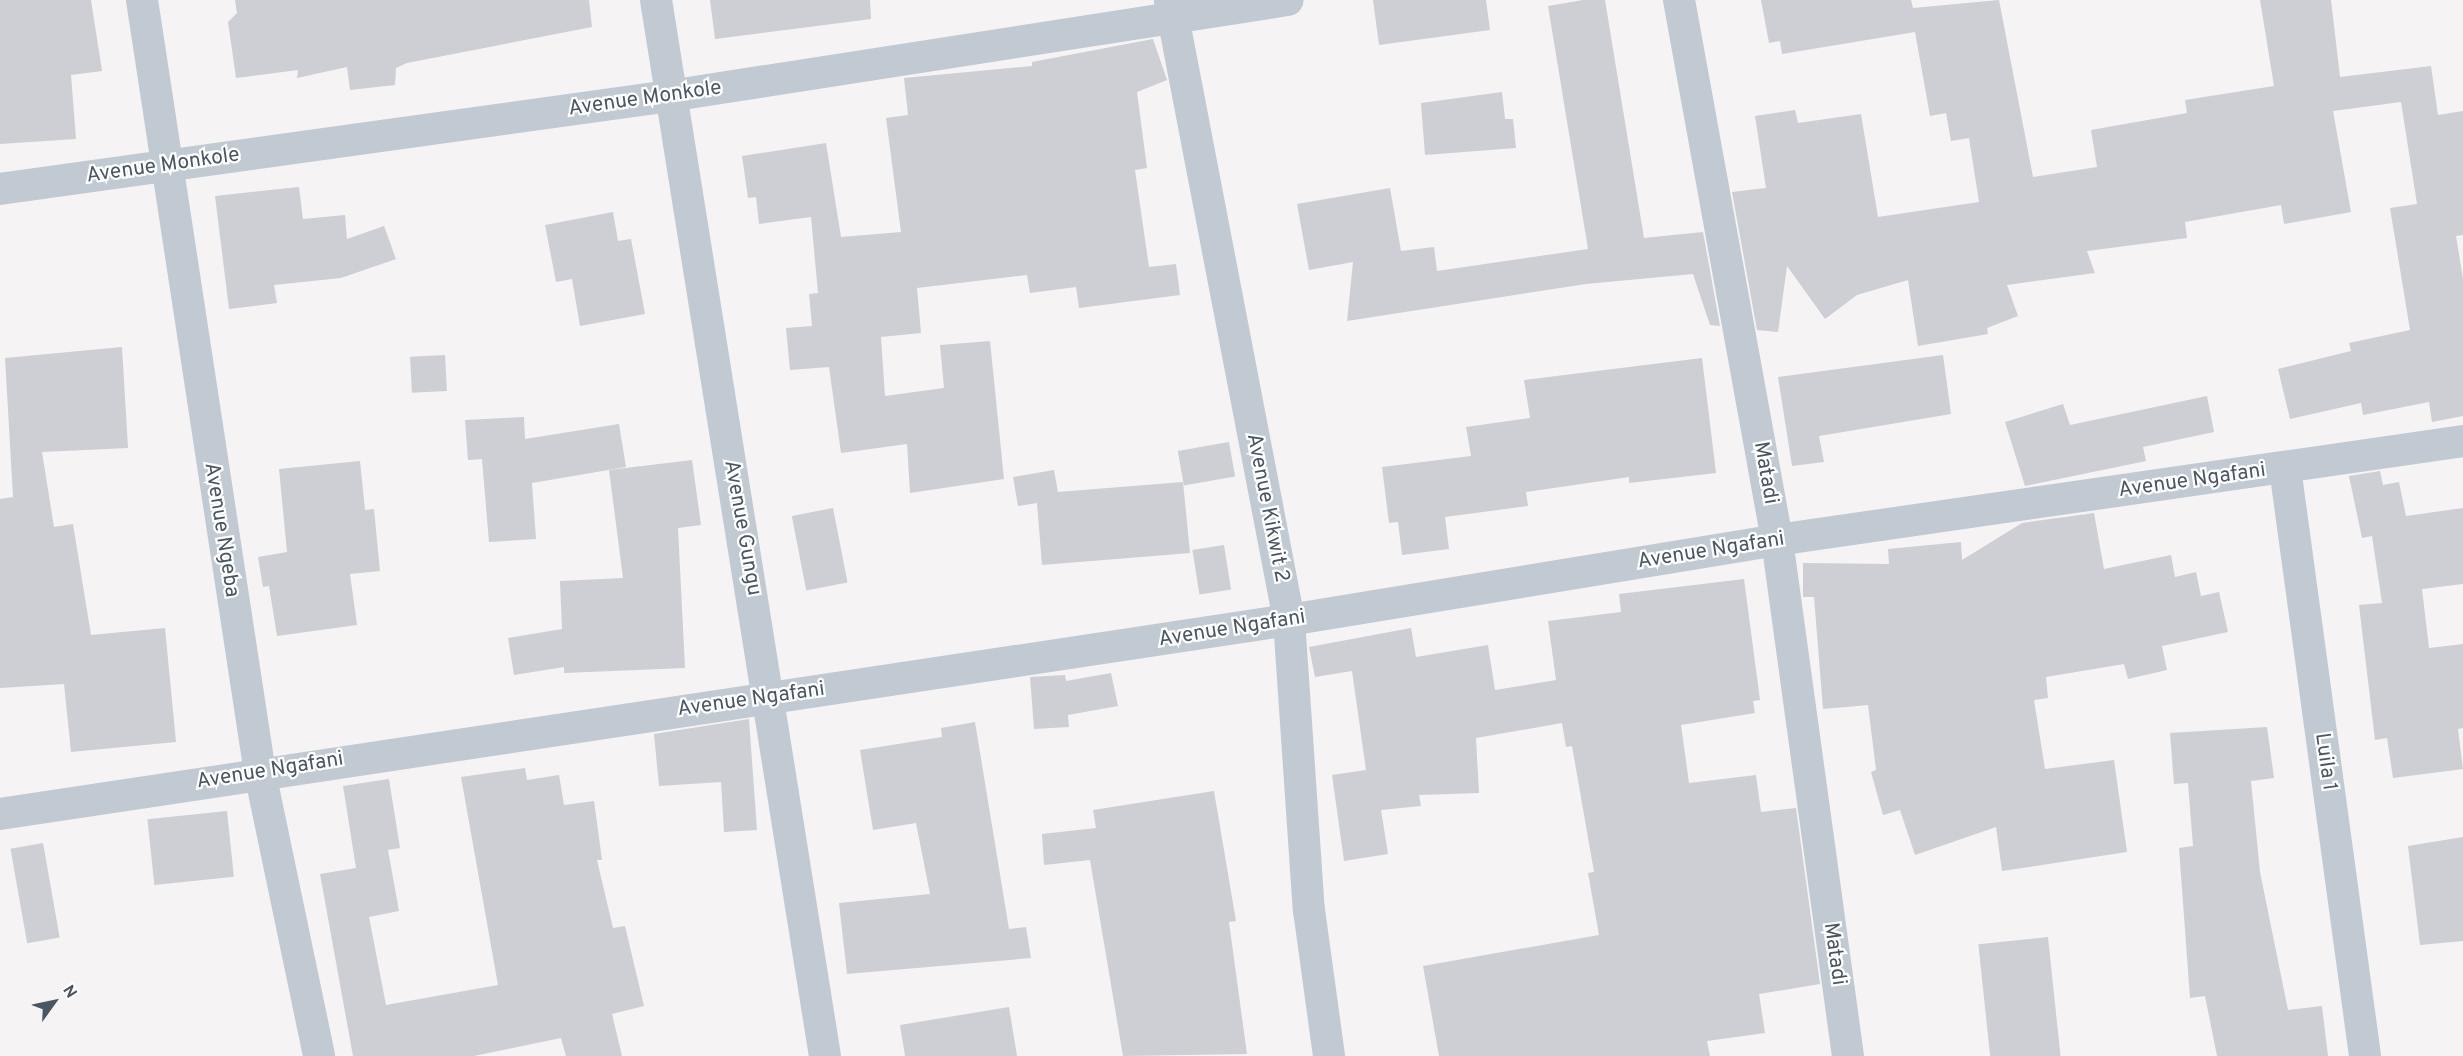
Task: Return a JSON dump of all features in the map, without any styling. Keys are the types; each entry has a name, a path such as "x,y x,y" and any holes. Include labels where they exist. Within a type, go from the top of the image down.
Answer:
{"street":[{"name":"Avenue Ngeba","path":"141,0 164,166 260,773 319,1056"},
{"name":"Avenue Gungu","path":"656,0 669,96 770,697 825,1056"},
{"name":"Avenue Monkole","path":"0,189 669,96 1171,10 1288,0"},
{"name":"Matadi","path":"1679,0 1777,540 1848,1056"},
{"name":"Avenue Kikwit 2","path":"1171,10 1289,620 1309,910 1329,1056"},
{"name":"Avenue Ngafani","path":"0,814 260,773 1289,620 1777,540 2463,441"},
{"name":"Luila 1","path":"2285,468 2365,1056"}],"building":[{"path":"0,0 91,0 102,71 71,75 76,139 0,144"},
{"path":"235,0 589,0 592,27 407,63 396,68 395,85 350,90 347,67 297,78 298,70 236,78 228,22 237,13"},
{"path":"710,0 870,0 871,19 715,39"},
{"path":"1373,0 1486,0 1490,30 1379,45"},
{"path":"1583,0 1605,0 1644,238 1703,232 1720,326 1710,325 1693,274 1586,284 1347,321 1353,262 1309,270 1297,204 1390,188 1401,251 1434,247 1437,271 1588,249 1548,6"},
{"path":"1761,0 1911,0 1913,8 1999,0 2033,177 2097,167 2091,130 2187,113 2185,100 2274,86 2260,0 2331,0 2340,77 2431,66 2438,115 2463,111 2463,235 2456,236 2463,279 2463,416 2432,422 2429,402 2363,415 2361,403 2290,419 2278,369 2351,351 2349,343 2410,330 2390,208 2417,204 2401,102 2333,111 2351,212 2284,224 2281,205 2185,222 2187,238 2087,251 2095,273 2007,285 2018,316 1987,328 1988,334 1918,346 1908,280 1857,295 1825,319 1787,266 1778,332 1757,330 1732,192 1766,188 1755,116 1795,110 1798,123 1861,114 1878,217 1979,202 1969,138 1951,141 1946,113 1930,116 1915,32 1782,54 1780,41 1769,43"},
{"path":"1153,39 1167,80 1137,92 1147,168 1135,170 1149,267 1176,264 1180,295 1079,308 1076,287 1030,293 1027,275 917,288 921,333 881,337 885,396 944,388 940,345 990,341 1004,479 910,493 907,444 841,453 829,367 790,370 786,328 812,326 809,294 818,293 811,217 759,224 756,197 748,198 742,156 826,143 841,237 901,232 886,118 908,115 904,78 1032,66 1032,62"},
{"path":"1502,92 1505,119 1513,119 1516,148 1425,155 1421,103"},
{"path":"299,187 303,219 345,215 347,239 384,226 396,259 341,278 274,285 277,303 229,309 215,196"},
{"path":"613,212 618,241 631,239 645,314 580,326 572,279 556,282 545,225"},
{"path":"122,347 128,448 42,452 54,527 73,524 91,635 165,628 176,742 71,752 64,684 0,688 0,499 13,497 5,358"},
{"path":"445,355 447,391 412,393 410,357"},
{"path":"1943,355 1951,414 1819,436 1824,462 1792,466 1778,377"},
{"path":"1702,358 1716,473 1629,483 1629,477 1526,492 1528,506 1445,517 1449,549 1402,555 1398,522 1389,523 1382,467 1471,456 1466,427 1530,418 1524,380"},
{"path":"2207,396 2214,432 2143,447 2146,461 2025,486 2005,422 2063,404 2070,425"},
{"path":"524,417 525,439 619,424 626,467 532,483 536,539 489,542 482,459 468,460 465,420"},
{"path":"1229,442 1235,476 1184,485 1178,451"},
{"path":"692,460 701,525 678,528 685,668 564,673 564,667 514,675 508,638 562,629 560,581 623,578 609,470"},
{"path":"360,461 365,510 374,509 380,571 350,574 357,625 277,636 269,586 263,587 258,557 287,552 279,469"},
{"path":"1054,470 1058,492 1183,482 1190,553 1042,565 1037,503 1018,506 1013,477"},
{"path":"2380,471 2383,485 2399,482 2406,516 2463,508 2463,584 2422,589 2429,648 2463,644 2463,728 2458,729 2463,769 2393,778 2387,738 2375,740 2359,605 2382,603 2372,536 2362,538 2349,476"},
{"path":"833,508 848,583 806,591 792,516"},
{"path":"2094,513 2104,569 2171,555 2175,577 2196,572 2201,596 2219,592 2228,632 2162,646 2167,670 2128,679 2124,664 2046,677 2048,698 2034,700 2045,769 2114,760 2127,852 2002,871 1996,827 1915,855 1900,810 1883,815 1871,772 1876,770 1868,705 1823,709 1814,597 1803,597 1803,563 1889,564 1888,549 1961,542 1962,560 2022,523"},
{"path":"1224,545 1231,589 1199,594 1192,550"},
{"path":"1744,579 1760,700 1753,701 1755,713 1681,725 1689,783 1756,775 1761,812 1796,808 1820,984 1759,994 1765,1033 1707,1041 1710,1056 1439,1056 1423,966 1599,935 1588,873 1594,872 1572,746 1566,747 1562,723 1476,738 1479,793 1419,795 1421,806 1381,810 1388,854 1344,861 1332,775 1366,770 1352,671 1315,677 1309,647 1411,628 1416,657 1488,645 1495,690 1556,680 1548,621 1621,612 1619,594"},
{"path":"1111,673 1118,706 1068,715 1069,727 1034,729 1030,677 1065,675 1066,681"},
{"path":"749,719 757,830 724,832 721,782 659,786 654,734"},
{"path":"975,722 1009,929 1026,927 1031,958 847,974 839,903 930,894 916,823 873,830 860,750 942,737 941,728"},
{"path":"2267,727 2274,778 2251,781 2260,872 2288,1010 2322,1006 2328,1056 2217,1056 2205,996 2190,998 2179,848 2193,846 2188,783 2174,784 2170,733"},
{"path":"525,768 527,780 559,775 564,805 594,801 602,860 597,860 613,928 625,926 644,1006 612,1014 622,1056 566,1056 561,1038 474,1056 353,1056 320,874 356,868 343,786 389,779 400,848 388,850 399,911 369,917 386,1005 498,985 461,777"},
{"path":"1214,791 1236,921 1229,922 1247,1054 1123,1056 1090,860 1044,865 1042,834 1096,828 1093,810"},
{"path":"227,811 234,877 154,885 147,819"},
{"path":"2463,837 2463,941 2420,945 2408,846"},
{"path":"43,843 60,938 27,943 11,849"},
{"path":"2048,937 2061,1056 1990,1056 1978,944"},
{"path":"1009,1007 1017,1056 905,1056 900,1025"}]}
